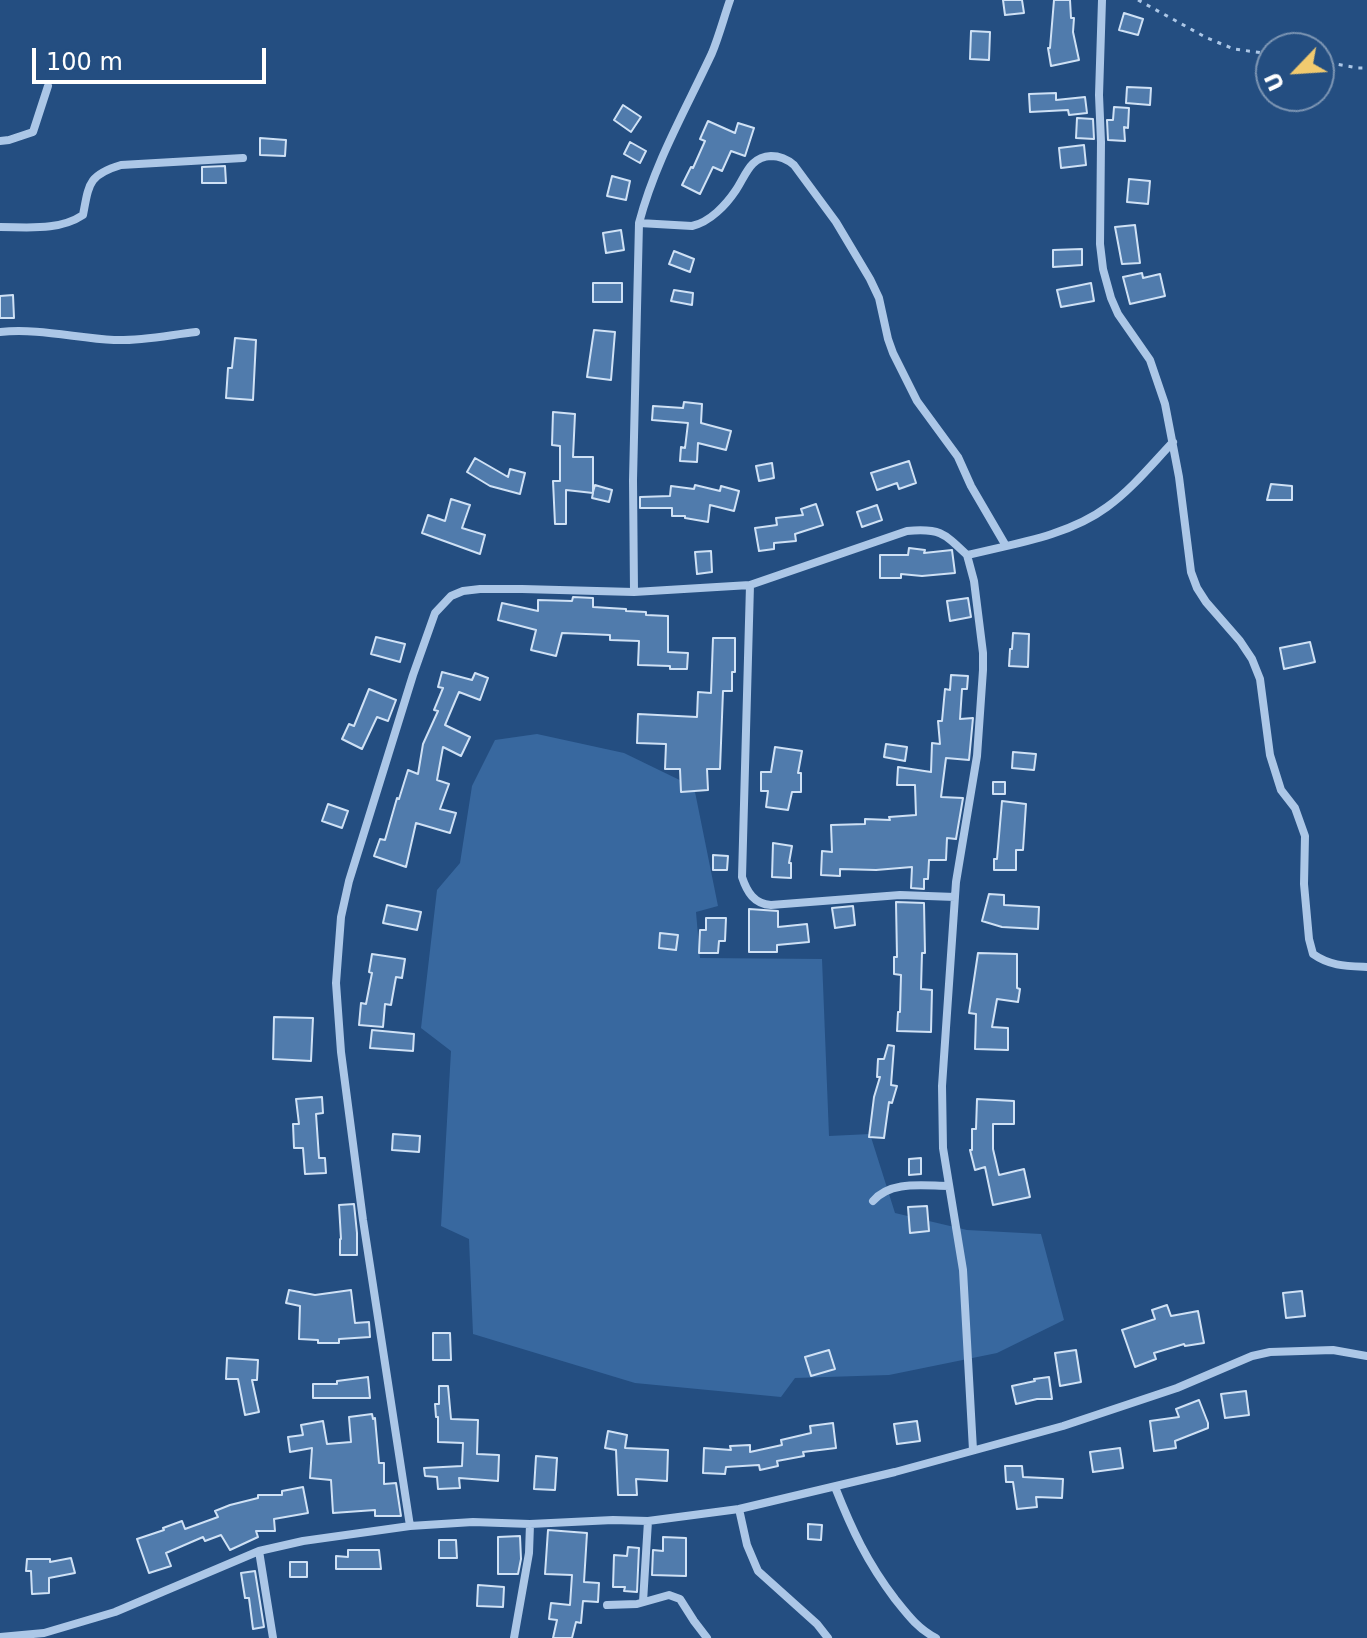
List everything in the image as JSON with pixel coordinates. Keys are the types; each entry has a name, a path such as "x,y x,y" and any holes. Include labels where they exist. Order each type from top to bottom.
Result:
{"street":[{"path":"634,592 633,465 639,223 657,166 713,49 730,0"},
{"path":"1102,0 1099,95 1100,244 1103,269 1118,314 1144,349 1165,404 1179,477 1191,572 1197,588 1240,641 1260,679 1270,755 1281,790 1295,808 1305,836 1304,884 1313,954 1325,962 1367,967"},
{"path":"0,141 33,132 48,86"},
{"path":"639,223 698,225 711,217 736,191 755,161 764,156 778,156 794,165 836,222 870,279 879,298 893,353 917,401 958,457 1006,546"},
{"path":"0,227 50,227 72,223 83,215 88,188 96,176 121,165 243,158"},
{"path":"0,332 120,340 196,332"},
{"path":"967,555 1030,541 1087,519 1128,489 1173,442"},
{"path":"410,1526 363,1220 341,1052 336,983 341,917 349,881 435,613 451,596 480,589 634,592 750,585 907,531 930,529 938,531 967,555 974,581 983,653 977,756 955,897 942,1086 943,1148 963,1270 973,1450"},
{"path":"750,585 742,877 748,892 762,905 900,895 955,897"},
{"path":"873,1201 884,1191 903,1186 949,1186"},
{"path":"0,1637 44,1633 115,1612 259,1551 317,1538 410,1526 473,1522 648,1521 739,1509 835,1487 1105,1413 1177,1388 1252,1356 1270,1352 1333,1350 1367,1356"},
{"path":"835,1487 852,1531 876,1573 907,1614 920,1628 936,1638"},
{"path":"739,1509 747,1545 758,1571 817,1624 828,1638"},
{"path":"643,1602 648,1521"},
{"path":"514,1638 529,1553 530,1524"},
{"path":"259,1551 273,1638"},
{"path":"607,1605 629,1605 669,1595 680,1599 707,1638"}],"path":[{"path":"1138,0 1207,38 1234,49 1255,52"},
{"path":"1335,64 1367,68"}],"shaded area":[{"path":"537,734 624,753 694,787 718,906 696,912 700,958 822,959 829,1136 870,1134 895,1213 967,1230 1041,1234 1064,1320 997,1353 889,1375 795,1378 781,1397 635,1383 473,1334 469,1239 441,1226 451,1051 421,1028 437,890 460,863 472,786 495,740"}],"building":[{"path":"1003,0 1022,0 1024,13 1005,15"},
{"path":"1054,0 1070,0 1079,60 1051,66 1048,48"},
{"path":"1124,13 1143,19 1138,35 1119,30"},
{"path":"971,31 990,32 989,60 970,59"},
{"path":"1127,87 1151,88 1150,105 1126,103"},
{"path":"1056,93 1056,100 1085,97 1087,113 1069,115 1068,110 1030,112 1029,94"},
{"path":"623,105 641,117 631,132 614,120"},
{"path":"1114,107 1129,108 1128,128 1124,127 1125,141 1108,140 1107,120 1113,120"},
{"path":"1077,118 1093,119 1094,139 1076,138"},
{"path":"708,121 735,133 738,123 754,128 745,156 731,151 722,171 713,167 700,194 682,185 705,141 700,139"},
{"path":"260,138 286,140 285,156 260,155"},
{"path":"630,142 646,151 640,163 624,154"},
{"path":"1084,145 1086,165 1061,168 1059,148"},
{"path":"225,166 226,183 202,183 202,167"},
{"path":"612,176 630,181 626,200 607,196"},
{"path":"1129,179 1150,181 1148,204 1127,202"},
{"path":"1135,225 1140,263 1122,264 1115,227"},
{"path":"621,230 624,250 606,253 603,233"},
{"path":"1082,249 1082,265 1053,267 1053,250"},
{"path":"674,251 694,259 690,272 669,264"},
{"path":"1142,273 1143,278 1160,274 1165,296 1130,304 1123,277"},
{"path":"593,283 622,283 622,302 593,302"},
{"path":"1091,283 1094,301 1061,307 1057,290"},
{"path":"674,290 693,293 692,305 671,301"},
{"path":"13,295 14,318 0,318 0,296"},
{"path":"594,330 615,332 611,380 587,377"},
{"path":"235,338 256,340 253,400 226,398 228,368 232,368"},
{"path":"684,402 702,404 701,423 731,431 726,450 698,443 697,462 680,461 688,423 652,420 653,406 683,408"},
{"path":"553,412 575,414 573,457 593,457 593,492 595,485 612,490 609,502 592,498 593,493 566,490 566,524 555,524 553,481 560,481 560,446 552,445"},
{"path":"475,458 508,477 510,469 525,473 520,494 490,486 467,472"},
{"path":"909,461 916,483 899,489 897,483 877,490 871,473"},
{"path":"772,463 774,478 759,481 756,466"},
{"path":"1271,484 1292,486 1292,500 1267,500"},
{"path":"695,485 720,491 721,486 739,491 734,511 710,505 708,522 672,516 672,508 640,508 640,497 670,496 671,486 694,489"},
{"path":"451,499 470,505 462,528 485,535 480,554 422,533 428,515 445,521"},
{"path":"816,504 823,525 795,534 796,541 774,543 774,549 759,551 755,528 777,525 776,518 803,515 801,509"},
{"path":"877,505 882,520 862,527 857,512"},
{"path":"909,548 925,550 924,553 952,550 955,573 901,574 901,578 880,578 880,555 908,555"},
{"path":"711,551 712,572 697,574 695,552"},
{"path":"573,597 593,598 593,607 668,616 668,652 688,653 687,669 638,665 639,641 610,640 610,635 562,633 556,656 531,650 536,630 498,620 502,603 538,611 538,600 572,601"},
{"path":"968,598 971,617 950,621 947,601"},
{"path":"1013,633 1029,634 1028,667 1009,666"},
{"path":"376,637 405,644 400,662 371,654"},
{"path":"713,638 735,638 732,691 723,691 720,769 707,769 708,790 681,792 680,769 665,769 666,744 637,743 638,714 697,717 698,692 711,693"},
{"path":"1310,642 1315,662 1284,669 1280,648"},
{"path":"442,672 472,680 475,673 488,678 480,700 459,692 445,725 470,737 461,756 443,747 437,780 449,784 440,809 456,813 450,833 416,823 406,867 374,856 380,839 385,840 408,770 418,774 423,744 438,711 434,710 443,688 438,687"},
{"path":"951,675 968,676 967,689 962,689 960,719 973,718 969,760 946,758 941,797 963,798 956,839 947,838 946,860 929,860 924,889 911,888 912,867 840,869 840,876 821,875 822,851 832,852 831,825 865,824 865,819 890,820 889,817 916,815 915,785 897,785 898,767 931,772 932,743 940,744 938,721 942,721 945,689 950,690"},
{"path":"369,689 396,700 388,721 377,717 362,749 342,739 349,724 354,726"},
{"path":"886,744 907,747 905,761 884,757"},
{"path":"775,747 802,751 798,773 801,773 801,792 792,792 788,810 766,807 768,791 761,791 761,772 771,772"},
{"path":"1013,752 1036,754 1034,770 1012,768"},
{"path":"993,782 1005,782 1005,794 993,794"},
{"path":"1002,801 1026,804 1023,850 1016,850 1016,870 994,870"},
{"path":"328,804 348,811 342,828 322,821"},
{"path":"773,843 792,846 789,863 791,878 772,877"},
{"path":"713,855 728,856 727,870 713,870"},
{"path":"989,894 1004,895 1004,905 1039,907 1038,929 1002,927 982,921"},
{"path":"896,902 924,903 925,953 922,953 921,989 932,990 931,1032 897,1031 901,975 894,974 894,957 897,957"},
{"path":"387,905 421,912 417,930 383,923"},
{"path":"853,906 855,925 835,928 832,908"},
{"path":"749,909 778,911 778,927 807,924 809,942 777,945 777,952 749,952"},
{"path":"706,918 726,918 725,941 719,941 718,953 699,953 700,930 706,930"},
{"path":"660,933 678,935 676,950 659,948"},
{"path":"978,953 1017,954 1018,1002 997,999 992,1027 1008,1028 1008,1050 975,1049 976,1014 969,1013"},
{"path":"372,954 405,959 402,978 396,977 391,1005 385,1004 383,1027 359,1025 361,1003 366,1004 372,973 369,972"},
{"path":"274,1017 313,1018 311,1061 273,1059"},
{"path":"372,1030 414,1034 413,1051 370,1048"},
{"path":"888,1045 894,1046 891,1085 897,1086 892,1103 889,1102 884,1138 869,1137 880,1077 877,1077 878,1059 884,1059"},
{"path":"322,1097 323,1113 316,1114 319,1158 325,1158 326,1173 305,1174 303,1148 294,1148 293,1124 299,1124 296,1099"},
{"path":"977,1099 1014,1101 1014,1124 993,1124 993,1149 999,1175 1024,1169 1030,1197 993,1205 985,1167 975,1170 970,1150 972,1129 976,1129"},
{"path":"393,1134 420,1136 419,1152 392,1150"},
{"path":"921,1158 921,1174 909,1175 909,1159"},
{"path":"354,1204 357,1255 340,1255 339,1205"},
{"path":"927,1206 929,1231 910,1233 908,1207"},
{"path":"289,1290 315,1295 351,1290 355,1323 369,1322 370,1337 339,1339 339,1343 299,1339 300,1306 286,1303"},
{"path":"1302,1291 1305,1316 1286,1318 1283,1293"},
{"path":"1167,1305 1171,1316 1198,1311 1204,1343 1184,1344 1154,1353 1156,1359 1135,1367 1122,1330 1155,1319 1152,1310"},
{"path":"433,1333 450,1333 451,1360 433,1360"},
{"path":"829,1350 835,1369 811,1376 805,1357"},
{"path":"1076,1350 1081,1382 1060,1386 1055,1353"},
{"path":"227,1358 258,1360 257,1380 252,1380 259,1412 245,1415 238,1379 226,1379"},
{"path":"368,1377 370,1398 313,1398 313,1384 337,1384 337,1381"},
{"path":"1049,1377 1052,1399 1016,1404 1012,1386"},
{"path":"439,1386 448,1386 451,1419 478,1420 477,1454 499,1455 498,1481 459,1478 460,1488 438,1489 437,1477 425,1476 424,1468 462,1466 463,1443 438,1442 435,1404 439,1404"},
{"path":"1246,1391 1249,1415 1225,1418 1221,1394"},
{"path":"1199,1400 1208,1428 1175,1441 1176,1448 1154,1451 1150,1421 1179,1417 1176,1409"},
{"path":"372,1414 375,1418 379,1463 384,1463 384,1484 396,1483 401,1516 375,1516 375,1510 333,1513 331,1480 310,1478 312,1448 290,1452 288,1437 303,1435 301,1425 323,1421 327,1444 351,1442 349,1417"},
{"path":"917,1421 920,1441 897,1444 894,1424"},
{"path":"833,1423 836,1448 803,1452 804,1456 777,1461 778,1466 760,1470 759,1465 726,1467 725,1474 703,1473 704,1448 731,1450 730,1446 750,1445 750,1452 782,1445 781,1440 811,1433 810,1426"},
{"path":"608,1431 627,1435 625,1448 668,1450 667,1481 636,1479 637,1495 618,1495 616,1450 605,1448"},
{"path":"1120,1448 1123,1468 1093,1472 1090,1452"},
{"path":"536,1456 557,1458 555,1490 534,1489"},
{"path":"1005,1466 1022,1466 1023,1477 1063,1479 1062,1498 1036,1497 1037,1507 1017,1509 1013,1482 1006,1482"},
{"path":"303,1487 308,1513 274,1519 275,1531 256,1531 258,1537 230,1550 221,1535 205,1541 203,1537 166,1553 171,1566 149,1573 137,1539 182,1521 185,1529 218,1517 215,1511 258,1498 258,1495 282,1495 282,1491"},
{"path":"808,1524 822,1525 821,1540 808,1539"},
{"path":"548,1530 587,1533 584,1582 599,1583 598,1602 583,1601 581,1623 576,1622 572,1638 553,1638 557,1620 549,1619 551,1603 570,1605 572,1575 545,1574"},
{"path":"520,1536 518,1574 498,1574 498,1537"},
{"path":"663,1537 686,1538 686,1576 652,1575 653,1550 663,1551"},
{"path":"439,1540 456,1540 457,1558 439,1558"},
{"path":"628,1547 639,1548 637,1592 624,1591 625,1587 613,1587 614,1555 627,1556"},
{"path":"348,1550 379,1550 381,1569 336,1569 336,1556 348,1557"},
{"path":"71,1558 75,1573 49,1578 49,1593 32,1594 31,1571 26,1571 27,1559 50,1559 50,1562"},
{"path":"290,1562 307,1562 307,1577 290,1577"},
{"path":"255,1571 264,1627 253,1629 249,1598 245,1598 241,1573"},
{"path":"478,1585 504,1587 503,1607 477,1606"}]}
